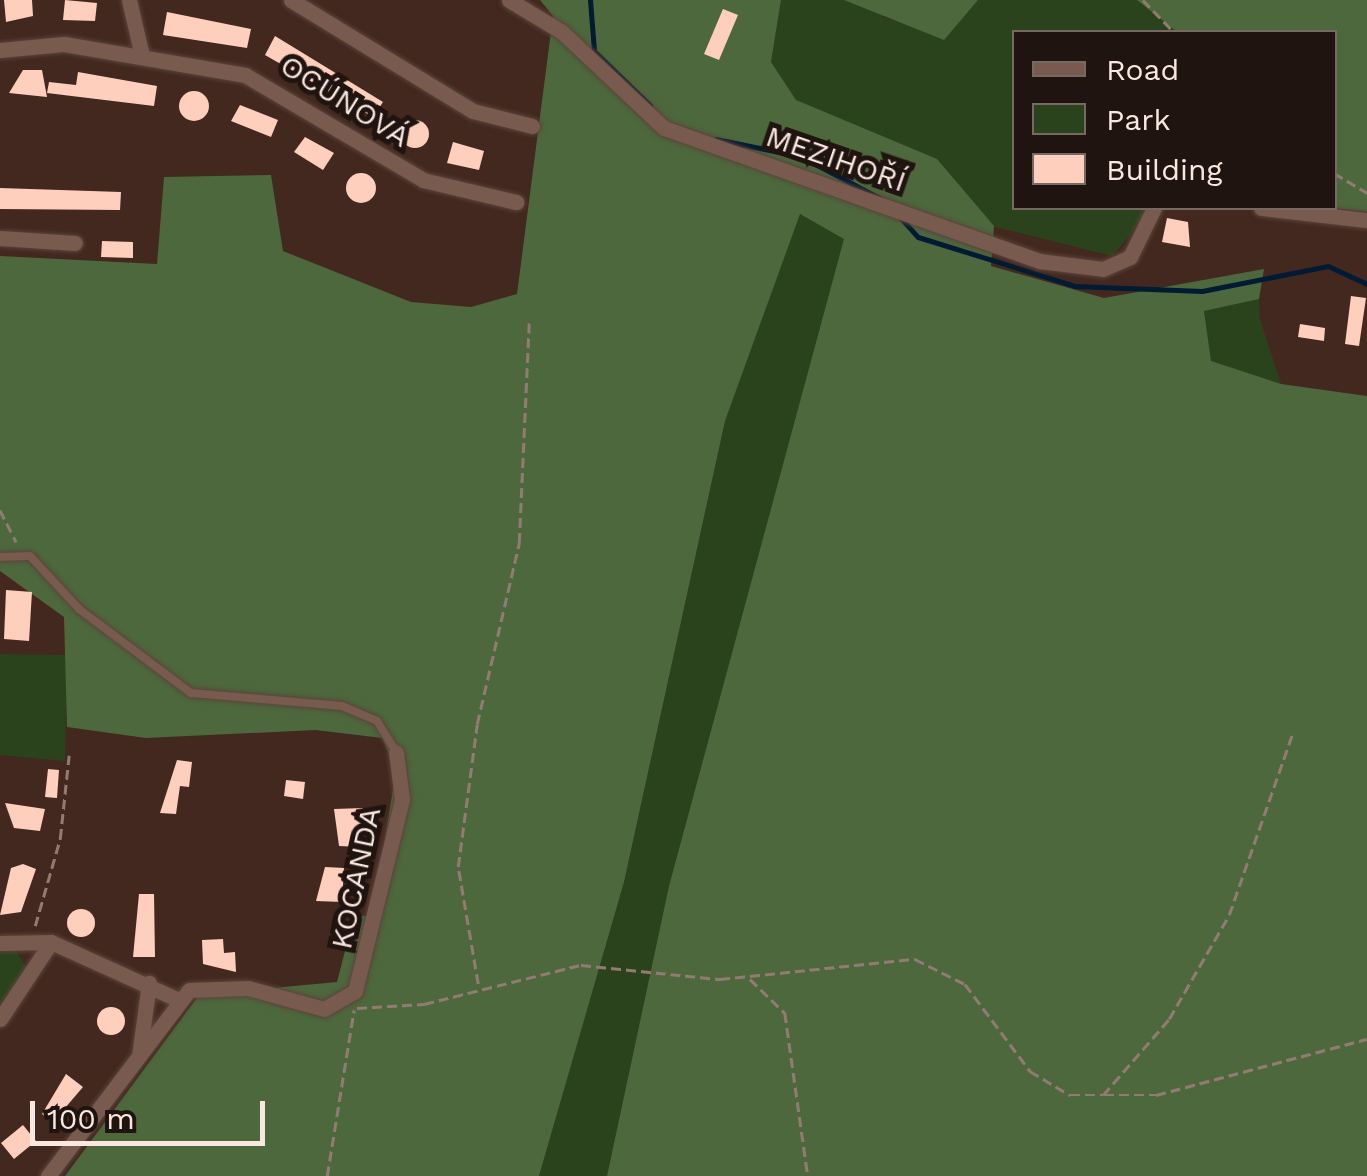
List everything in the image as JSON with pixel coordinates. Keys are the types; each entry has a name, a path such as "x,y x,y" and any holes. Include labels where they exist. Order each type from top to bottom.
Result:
{"street":[{"path":"129,0 142,56"},
{"path":"291,0 474,111 532,126"},
{"name":"MEZIHOŘÍ","path":"509,0 562,32 664,128 1039,260 1103,269 1130,256 1153,210"},
{"name":"OCÚNOVÁ","path":"0,50 64,44 264,81 423,180 516,202"},
{"path":"1278,210 1367,220"},
{"path":"0,238 74,243"},
{"name":"KOCANDA","path":"348,1006 374,936 402,799 396,752"},
{"path":"0,943 31,936 51,942 149,983 179,1000"},
{"path":"0,1020 51,942"},
{"path":"138,1060 149,983"},
{"path":"48,1176 179,1000 194,988 236,986 309,1008 348,1006"}],"lane":[{"path":"0,556 20,552 190,693 342,706 377,722 396,752"}],"path":[{"path":"1143,0 1172,30"},
{"path":"1337,175 1367,193"},
{"path":"478,986 458,867 477,724 520,543 529,322"},
{"path":"0,510 20,552"},
{"path":"1102,1095 1169,1019 1229,915 1292,735"},
{"path":"31,936 60,839 68,755"},
{"path":"327,1176 348,1006 424,1004 478,986 581,965 750,978 915,958 965,984 1030,1071 1070,1095 1156,1095 1367,1039"},
{"path":"750,978 785,1013 808,1176"}],"green space":[{"path":"540,0 781,0 771,62 796,100 937,159 994,226 991,266 1104,298 1264,269 1259,299 1204,311 1211,361 1281,384 1367,396 1367,1176 607,1176 669,886 844,239 800,214 725,421 624,882 539,1176 65,1176 199,995 337,982 354,916 373,916 396,770 382,738 316,730 146,738 67,727 64,617 0,571 0,256 157,264 164,177 271,175 283,251 411,302 471,307 517,294 553,16"},
{"path":"781,0 887,0 883,17 946,36 978,0 1137,0 1174,30 1012,30 1012,210 1151,210 1112,256 992,226 861,132 796,100 771,62"},
{"path":"844,0 978,0 944,40"},
{"path":"1137,0 1367,0 1367,212 1337,209 1337,30 1174,30"},
{"path":"799,214 845,238 669,886 607,1176 539,1176 624,882 725,421"},
{"path":"1259,299 1260,319 1281,384 1211,362 1204,311"},
{"path":"0,654 67,655 65,761 0,755"},
{"path":"15,949 27,969 0,1012 0,952"}],"building":[{"path":"4,0 32,0 33,16 6,22"},
{"path":"65,0 97,3 95,21 63,20"},
{"path":"723,9 738,15 719,60 704,54"},
{"path":"167,12 251,29 247,48 163,35"},
{"path":"275,36 383,102 373,117 265,55"},
{"path":"23,70 42,70 47,97 9,93"},
{"path":"78,72 157,86 154,106 47,93 49,82 76,85"},
{"path":"194,91 204,96 209,106 204,116 194,121 184,116 179,106 184,96"},
{"path":"240,105 278,120 271,137 231,121"},
{"path":"415,120 425,124 429,134 425,144 415,148 405,144 401,134 405,124"},
{"path":"305,137 334,153 323,170 294,152"},
{"path":"453,142 484,151 479,170 447,163"},
{"path":"361,173 371,178 376,188 371,198 361,203 351,198 346,188 351,178"},
{"path":"0,188 121,192 120,210 0,209"},
{"path":"1167,218 1188,222 1190,247 1162,242"},
{"path":"102,241 133,242 133,258 101,257"},
{"path":"1351,296 1366,298 1359,346 1345,344"},
{"path":"1300,324 1325,328 1324,341 1298,337"},
{"path":"6,590 32,592 29,641 4,639"},
{"path":"177,760 192,762 189,787 180,786 176,814 160,813"},
{"path":"48,769 59,770 57,798 45,797"},
{"path":"286,780 305,782 303,799 284,796"},
{"path":"5,803 45,809 40,831 14,828"},
{"path":"363,808 360,847 339,846 334,809"},
{"path":"23,864 36,869 21,912 0,915 11,868"},
{"path":"325,867 344,868 342,902 316,901"},
{"path":"139,894 154,894 155,957 133,957"},
{"path":"81,909 91,913 95,923 91,933 81,937 71,933 67,923 71,913"},
{"path":"223,939 224,953 235,952 236,972 203,964 202,940"},
{"path":"111,1007 121,1011 125,1021 121,1031 111,1035 101,1031 97,1021 101,1011"},
{"path":"66,1074 83,1087 53,1122 42,1114"},
{"path":"23,1125 36,1141 14,1159 1,1143"}],"waterway":[{"path":"590,0 594,51 650,105"},
{"path":"716,139 802,157 894,206"},
{"path":"899,216 918,237 1075,286 1202,291 1328,266 1367,284"}]}
